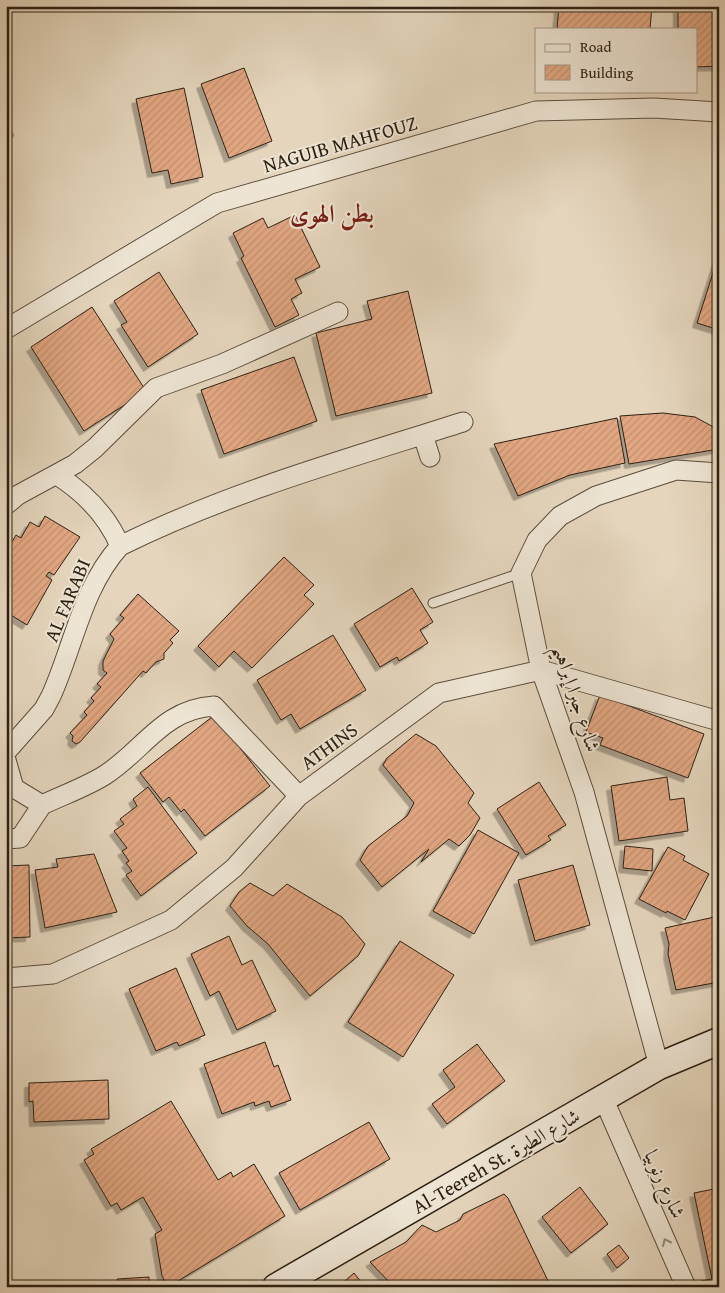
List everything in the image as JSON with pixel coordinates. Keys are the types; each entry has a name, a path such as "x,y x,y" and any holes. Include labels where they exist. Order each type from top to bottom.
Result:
{"main road":[{"name":"Al-Teereh St. شارع الطيرة","path":"276,1287 604,1100 659,1066 719,1041"}],"street":[{"name":"NAGUIB MAHFOUZ","path":"6,329 217,203 536,111 654,108 719,112"},
{"path":"6,505 18,495 57,475 95,448 156,388 222,364 338,312"},
{"path":"57,475 78,490 99,510 120,546 161,526 249,491 463,422"},
{"path":"423,435 430,457"},
{"path":"521,573 537,540 560,516 596,496 676,470 719,472"},
{"name":"AL FARABI","path":"6,752 33,723 52,696 94,582 104,563 120,546"},
{"name":"شارع جبرا إبراهيم","path":"521,573 541,670 584,792 659,1066"},
{"name":"ATHINS","path":"6,978 53,974 171,920 234,868 299,796 439,693 541,670 719,721"},
{"path":"6,839 20,838 42,805 105,775 177,714 196,707 214,706 299,796"},
{"path":"6,760 14,788 42,805"},
{"name":"شارع رنوبيا","path":"604,1100 686,1287"}],"lane":[{"path":"433,603 521,573"}],"building":[{"path":"559,6 652,6 650,28 557,28"},
{"path":"678,6 719,6 719,66 698,67 698,28 678,28"},
{"path":"244,68 272,141 229,158 201,84"},
{"path":"184,88 203,177 171,184 168,170 152,173 136,99"},
{"path":"295,215 320,267 295,279 302,293 291,299 299,315 275,327 241,258 244,256 233,233 263,218 268,228"},
{"path":"719,254 719,330 697,323"},
{"path":"159,272 198,334 148,367 121,325 127,322 114,301"},
{"path":"408,291 432,393 336,416 316,333 372,319 367,301"},
{"path":"92,307 146,391 84,431 31,347"},
{"path":"294,357 317,421 224,454 201,390"},
{"path":"663,413 695,417 719,430 719,449 629,464 620,416"},
{"path":"617,418 625,463 570,475 518,496 494,444"},
{"path":"45,516 80,537 54,575 49,572 46,576 52,580 27,625 6,612 6,552 16,535 21,538 30,522 39,527"},
{"path":"284,557 314,585 304,595 314,604 252,668 234,651 219,667 198,646"},
{"path":"412,588 433,622 420,630 428,643 399,661 397,657 380,667 354,624"},
{"path":"138,594 179,631 170,640 173,643 164,653 164,659 156,662 146,673 143,671 80,742 76,744 72,741 73,736 70,733 87,715 84,712 94,701 91,698 101,687 97,684 107,673 103,670 103,661 114,639 110,634 124,618 120,615"},
{"path":"333,635 366,690 300,729 291,714 281,720 257,680"},
{"path":"600,695 704,734 688,778 600,745 603,738 586,732"},
{"path":"212,717 219,725 221,724 270,786 205,836 184,809 181,812 169,797 163,802 140,773"},
{"path":"416,734 436,746 474,793 468,803 480,818 470,835 459,846 449,839 421,862 429,849 382,887 360,860 368,846 407,816 414,803 383,765 387,758"},
{"path":"667,777 670,800 684,798 688,831 619,841 611,786"},
{"path":"539,782 566,825 548,836 551,840 526,855 497,809"},
{"path":"148,787 197,853 141,896 126,875 132,871 126,863 129,861 122,851 127,848 114,831 124,824 120,819 137,806 133,799"},
{"path":"478,830 519,853 474,934 433,911"},
{"path":"625,846 653,849 652,871 623,868"},
{"path":"668,847 685,856 683,860 709,874 685,920 667,911 666,913 639,899"},
{"path":"94,854 117,912 45,928 35,870 58,867 56,859"},
{"path":"29,865 30,937 6,938 6,866"},
{"path":"573,865 590,925 535,941 518,880"},
{"path":"250,883 273,896 287,884 342,917 365,944 358,956 310,996 268,944 247,926 230,906 239,892"},
{"path":"719,916 719,982 676,990 668,954 669,944 665,928"},
{"path":"229,936 242,965 252,960 276,1011 237,1030 219,991 210,996 191,954"},
{"path":"400,941 454,975 403,1057 348,1022"},
{"path":"176,968 205,1035 179,1046 177,1042 156,1051 129,989"},
{"path":"265,1042 274,1067 278,1065 291,1100 271,1107 269,1101 255,1106 254,1102 222,1114 204,1064"},
{"path":"477,1044 505,1081 447,1124 432,1104 455,1087 443,1070"},
{"path":"108,1080 109,1119 34,1122 33,1101 29,1102 29,1083"},
{"path":"171,1101 218,1180 231,1172 233,1177 254,1164 285,1216 168,1287 162,1276 155,1234 162,1230 143,1197 121,1210 117,1203 111,1206 84,1160 94,1154 91,1149"},
{"path":"369,1122 390,1159 300,1210 279,1173"},
{"path":"580,1187 608,1224 571,1253 542,1217"},
{"path":"719,1188 719,1287 702,1287 701,1281 712,1279 694,1193"},
{"path":"504,1194 508,1198 551,1287 394,1287 370,1262 406,1242 422,1225 436,1232 460,1220 463,1214"},
{"path":"619,1245 629,1258 617,1268 607,1254"},
{"path":"354,1273 365,1287 338,1287"},
{"path":"149,1277 149,1287 78,1287 118,1284 117,1279"}],"district":[{"name":"بطن الهوى","path":"332,213"}]}
